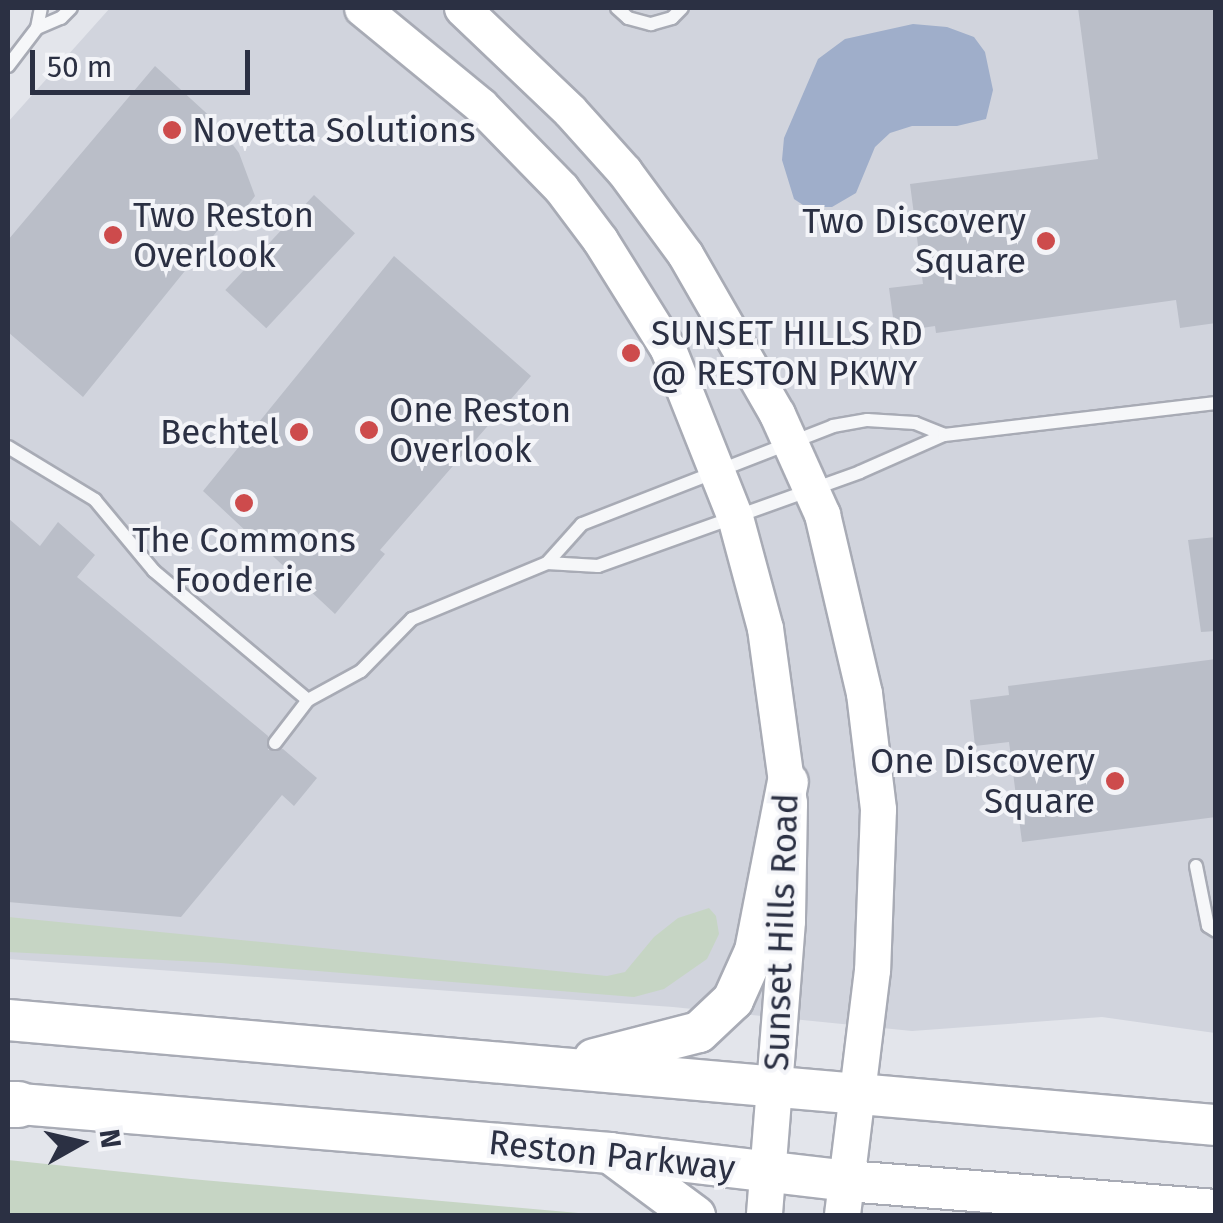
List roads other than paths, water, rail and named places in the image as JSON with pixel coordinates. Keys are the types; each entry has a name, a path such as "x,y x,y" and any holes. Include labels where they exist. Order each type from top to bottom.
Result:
{"main road":[{"name":"Sunset Hills Road","path":"362,8 480,105 561,188 635,292 668,349 735,517 765,628 788,782 790,865 764,1216"},
{"path":"462,8 510,48 624,171 685,254 814,488 851,625 864,693 878,810 876,921 844,1198"},
{"path":"555,1068 699,1032 733,1000 755,951 788,782"},
{"path":"8,1020 1216,1124"},
{"name":"Reston Parkway","path":"11,1104 610,1152 768,1170 844,1198 1021,1195 1216,1210"},
{"path":"610,1152 695,1216"},
{"path":"928,1216 962,1204 1021,1195"}],"lane":[{"path":"38,28 41,8"},
{"path":"8,66 38,28 61,18 71,8"},
{"path":"617,8 628,18 652,24 672,18 682,8"},
{"path":"275,743 308,700 340,687 361,671 412,618 547,563 598,566 814,488 944,435 1216,403"},
{"path":"547,563 582,524 832,426 867,420 915,423 944,435"},
{"path":"8,448 95,500 154,571 308,700"},
{"path":"1196,866 1208,926 1216,931"}],"water":[{"path":"913,24 947,27 974,37 985,52 993,90 986,119 957,126 912,126 890,133 875,147 856,193 832,207 806,207 794,199 782,160 784,138 818,59 845,39"}],"place":[{"name":"Novetta Solutions","path":"172,130"},
{"name":"Two Reston Overlook","path":"113,235"},
{"name":"Two Discovery Square","path":"1046,241"},
{"name":"SUNSET HILLS RD @ RESTON PKWY","path":"631,353"},
{"name":"One Reston Overlook","path":"369,430"},
{"name":"Bechtel","path":"299,432"},
{"name":"The Commons Fooderie","path":"244,503"},
{"name":"One Discovery Square","path":"1115,781"}]}
